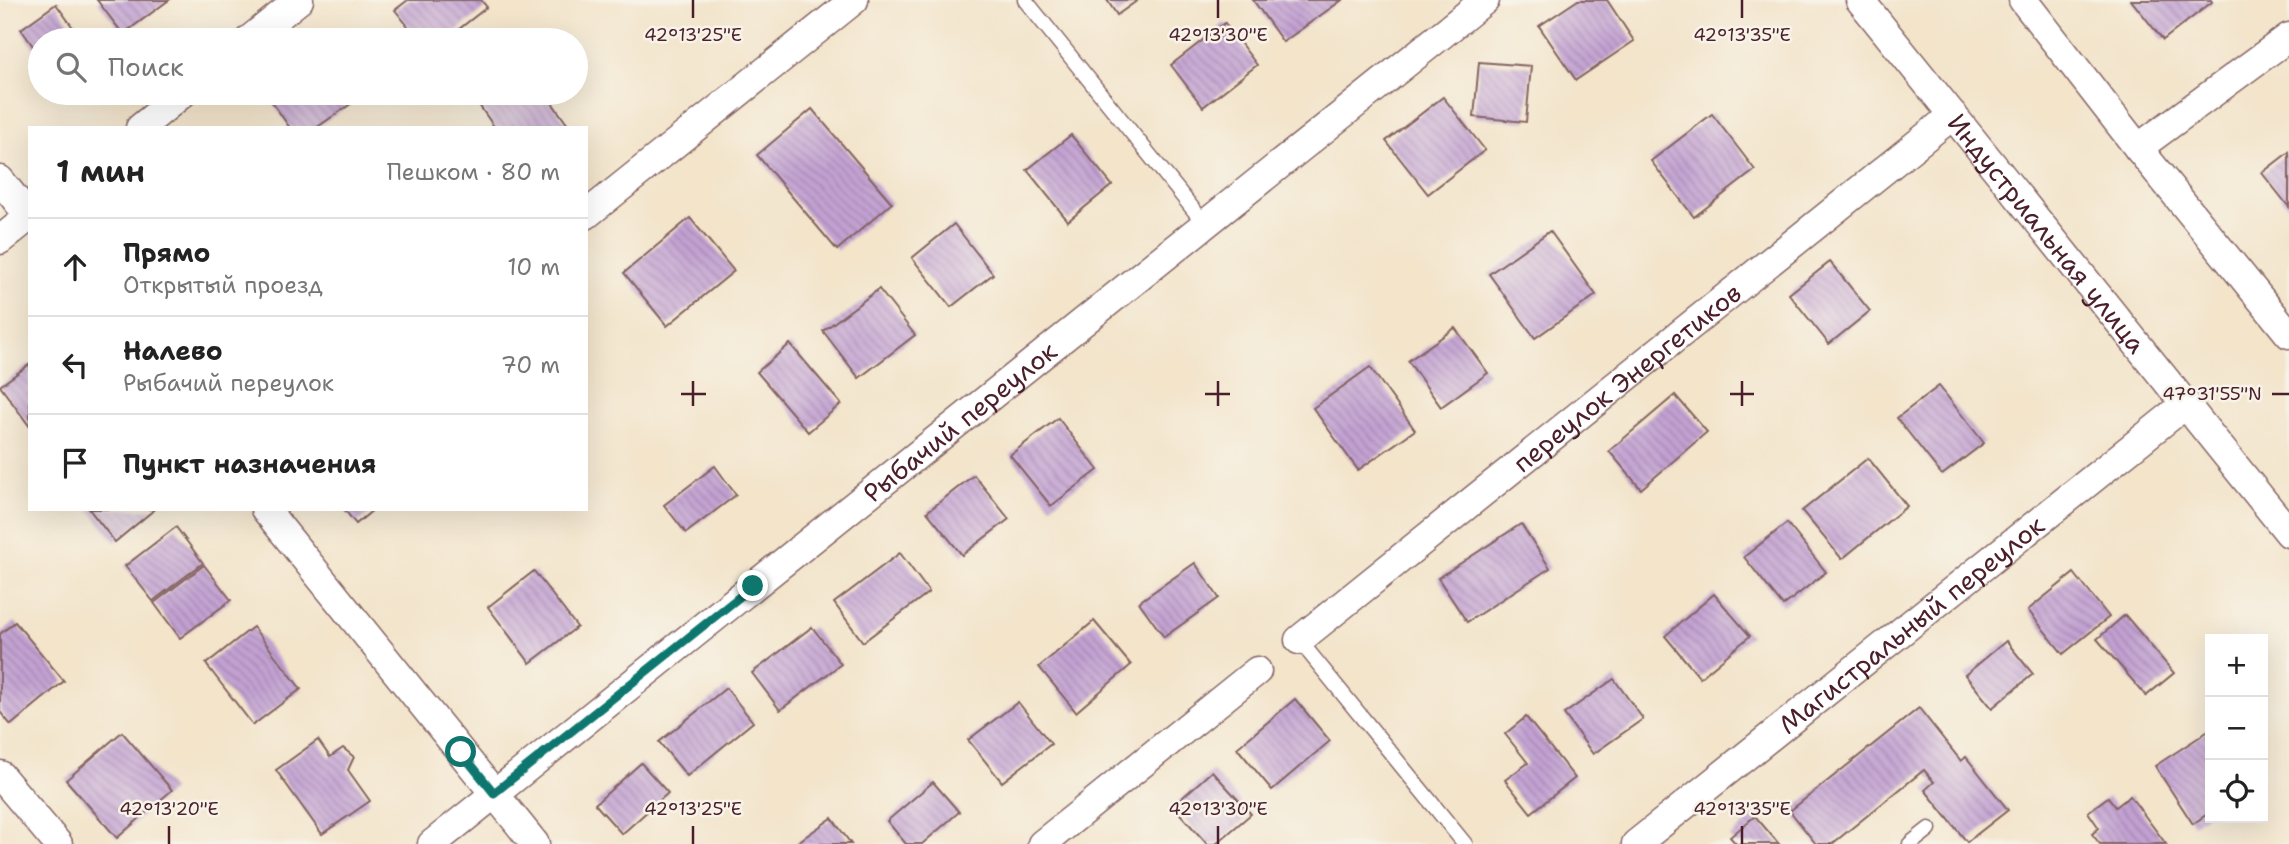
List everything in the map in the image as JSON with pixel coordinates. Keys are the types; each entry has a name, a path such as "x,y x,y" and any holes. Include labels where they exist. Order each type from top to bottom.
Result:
{"street":[{"path":"264,28 299,0"},
{"path":"588,213 854,0"},
{"name":"Рыбачий переулок","path":"432,844 1485,0"},
{"name":"Индустриальная улица","path":"1860,0 2289,533"},
{"path":"2029,2 2137,148 2289,334"},
{"path":"2137,148 2289,37"},
{"path":"142,126 168,105"},
{"name":"переулок Энергетиков","path":"1299,640 1953,115"},
{"path":"0,180 28,214"},
{"path":"0,240 28,218"},
{"name":"Магистральный переулок","path":"1636,844 2186,404"},
{"path":"267,511 535,844"},
{"path":"1042,844 1257,671"},
{"path":"0,775 58,844"}],"lane":[{"path":"1025,0 1205,224"},
{"path":"1299,640 1465,844"},
{"path":"1910,844 1929,829"}],"building":[{"path":"97,0 169,0 131,28 118,28"},
{"path":"408,0 481,0 487,7 460,28 409,28 395,10"},
{"path":"1107,0 1138,0 1117,15"},
{"path":"1253,0 1342,0 1283,42"},
{"path":"1578,0 1607,0 1634,41 1576,80 1539,26"},
{"path":"2131,0 2211,0 2212,2 2163,40"},
{"path":"56,4 73,28 28,28 28,39 21,29"},
{"path":"1225,23 1257,65 1203,107 1171,65"},
{"path":"1479,62 1531,66 1526,122 1474,117"},
{"path":"1443,97 1485,150 1428,194 1386,141"},
{"path":"274,105 349,105 319,126 289,126"},
{"path":"479,105 554,105 569,126 494,126"},
{"path":"812,109 892,203 837,250 757,155"},
{"path":"1712,114 1755,170 1694,217 1651,161"},
{"path":"1071,135 1112,185 1068,221 1027,170"},
{"path":"2289,152 2289,207 2262,173"},
{"path":"690,218 734,271 667,326 624,273"},
{"path":"954,224 993,274 951,307 912,258"},
{"path":"1550,231 1596,295 1535,338 1489,274"},
{"path":"1830,262 1870,311 1829,344 1789,294"},
{"path":"879,289 915,335 859,378 823,331"},
{"path":"1455,328 1488,373 1441,407 1408,361"},
{"path":"790,344 841,404 808,432 757,372"},
{"path":"28,365 28,424 0,386"},
{"path":"1370,367 1415,430 1358,470 1313,408"},
{"path":"1939,386 1984,443 1942,475 1897,418"},
{"path":"1675,395 1707,432 1641,489 1609,451"},
{"path":"1058,418 1098,470 1051,506 1010,455"},
{"path":"1868,458 1907,506 1842,559 1802,511"},
{"path":"715,466 736,495 686,533 664,505"},
{"path":"974,475 1009,519 962,555 927,512"},
{"path":"91,511 153,511 115,542"},
{"path":"346,511 372,511 356,524"},
{"path":"1787,523 1826,572 1783,606 1744,557"},
{"path":"1521,524 1550,568 1467,622 1438,578"},
{"path":"176,527 203,563 153,601 125,566"},
{"path":"900,553 929,592 863,642 834,603"},
{"path":"1195,563 1219,598 1164,637 1139,602"},
{"path":"204,565 231,600 180,638 154,603"},
{"path":"534,571 577,627 530,663 488,607"},
{"path":"2074,573 2109,617 2063,654 2028,610"},
{"path":"1714,594 1750,636 1700,678 1665,636"},
{"path":"2125,615 2174,673 2146,696 2097,639"},
{"path":"1094,621 1131,665 1076,712 1039,667"},
{"path":"15,622 64,681 11,725 0,712 0,634"},
{"path":"253,627 301,689 253,725 206,664"},
{"path":"812,627 841,664 780,710 752,673"},
{"path":"2006,641 2033,674 1992,708 1965,675"},
{"path":"1614,679 1643,719 1593,754 1564,714"},
{"path":"726,688 753,722 687,776 659,742"},
{"path":"1295,699 1330,741 1272,790 1237,748"},
{"path":"1018,702 1051,744 1002,782 968,740"},
{"path":"1919,708 1961,761 1966,757 2008,810 1967,842 1925,790 1934,782 1924,770 1832,844 1816,844 1790,811"},
{"path":"1526,717 1575,778 1531,813 1505,780 1528,763 1505,734"},
{"path":"122,732 172,790 117,838 66,780"},
{"path":"2205,733 2205,816 2193,824 2155,766"},
{"path":"318,740 330,757 343,748 354,757 348,770 370,801 322,834 276,770"},
{"path":"641,763 668,793 622,834 595,804"},
{"path":"1212,771 1251,814 1216,844 1207,844 1173,806"},
{"path":"933,782 959,812 922,844 906,844 887,821"},
{"path":"2130,796 2166,844 2100,844 2092,834 2099,828 2088,812 2108,797 2116,807"},
{"path":"1755,816 1779,844 1736,844 1730,837"},
{"path":"832,818 851,844 795,844"}],"route":[{"path":"461,752 494,793 753,586"}]}
